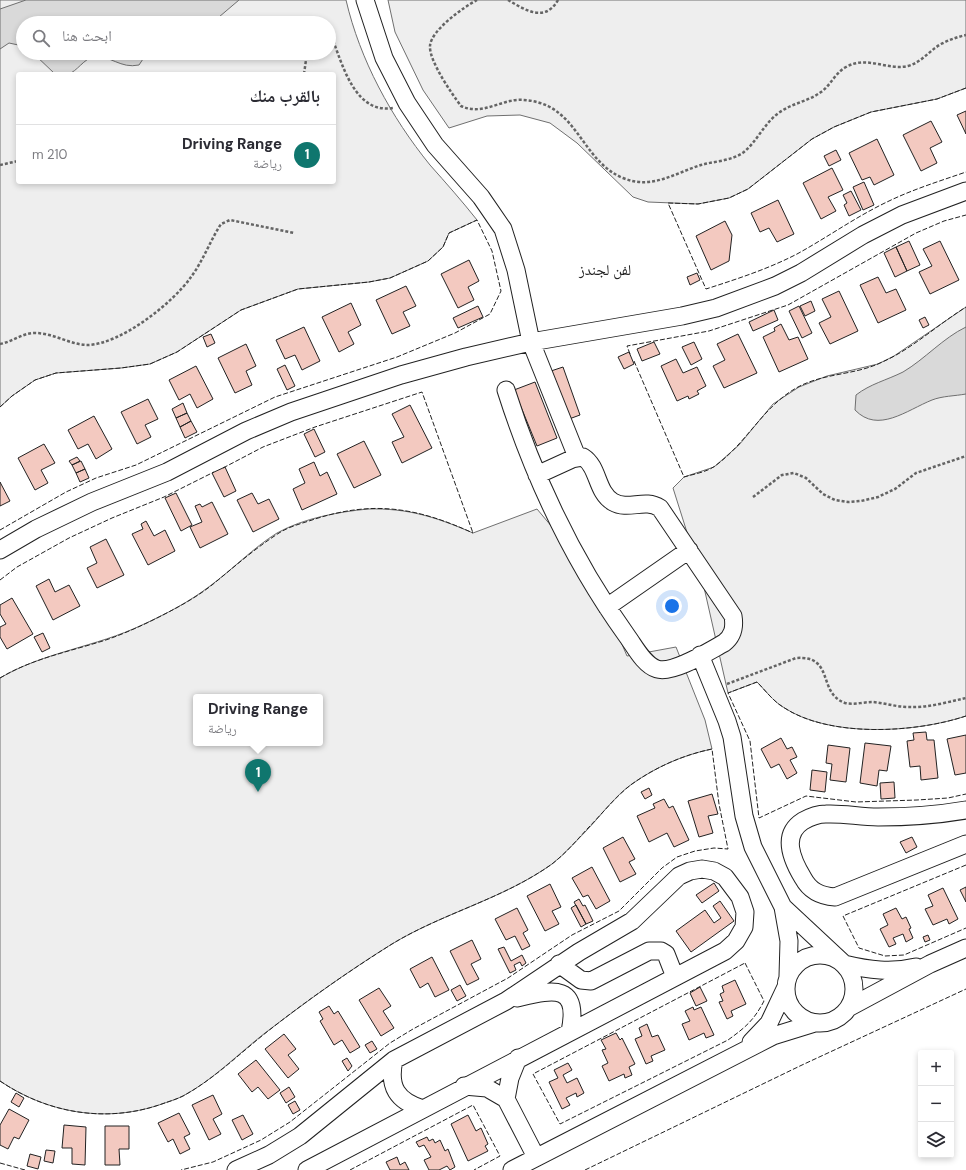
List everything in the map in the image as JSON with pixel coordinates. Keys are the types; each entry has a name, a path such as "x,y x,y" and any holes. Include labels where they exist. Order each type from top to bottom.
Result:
{"street":[{"path":"365,0 384,58 407,103 435,145 481,197 503,229 516,270 531,342 577,457"},
{"path":"0,550 36,529 92,502 168,472 246,431 291,412 401,375 531,342 682,316 716,308 775,286 801,273 863,235 902,215 966,191"},
{"path":"506,390 537,475 573,550 607,607 640,655 652,667 659,670 673,668 729,639 734,628 734,622 730,611 660,508 648,503 627,507 612,502 602,489 588,460 577,457 537,475"},
{"path":"607,607 689,550"},
{"path":"700,655 715,688 732,737 744,816 753,847 783,907 789,941 787,981 788,999 793,1010 803,1019 815,1023"},
{"path":"966,810 915,816 876,817 826,814 817,815 800,823 793,830 790,839 790,848 798,870 814,891 824,896 835,897 966,844"},
{"path":"236,1170 269,1155 300,1136 394,1060 506,1001 559,964 632,921 679,876 690,871 702,869 714,872 725,877 740,897 745,912 744,927 736,941 725,950 464,1086 307,1170"},
{"path":"783,907 811,936 843,963 852,975 855,988 850,1007"},
{"path":"512,1170 773,1036 815,1023 828,1023 835,1020 850,1007 930,964 966,948"},
{"path":"559,964 581,980 591,981 649,951 655,950 666,954 675,977"},
{"path":"738,1055 757,1037 768,1023 794,966 809,956 826,955 843,963 874,971 905,970 930,964"},
{"path":"506,1001 542,992 558,992 564,996 573,1008 574,1016 570,1032"},
{"path":"506,1099 510,1078 518,1058"},
{"path":"394,1060 392,1079 396,1092 405,1102 423,1109"},
{"path":"464,1086 487,1088 506,1099 536,1157"}],"path":[{"path":"477,0 465,6 436,32 430,45 433,60 461,106 469,110 478,110 512,100 530,100 548,106 563,117 593,156 607,169 624,178 643,183 661,181 701,165 730,159 743,153 753,144 779,113 821,92 839,72 847,66 867,62 893,66 907,66 920,62 940,45 966,35"},
{"path":"508,0 527,11 541,13 554,7 558,0"},
{"path":"336,48 355,91 366,103 378,108 391,109 407,103"},
{"path":"304,72 306,60"},
{"path":"0,165 16,161"},
{"path":"0,344 22,335 35,333 47,334 75,344 89,345 103,342 144,320 169,301 191,278 222,224 230,220 294,233"},
{"path":"752,497 782,475 794,473 806,478 823,494 835,500 848,502 860,501 878,497 895,489 916,473 966,456"},
{"path":"715,688 796,658 807,657 817,661 824,669 835,697 845,703 883,703 910,707 966,698"}],"shaded area":[{"path":"0,0 346,0 352,22 368,66 390,108 416,147 477,220 449,233 443,247 428,261 390,278 369,282 298,289 241,310 177,352 150,364 121,368 56,373 35,380 12,396 0,407"},
{"path":"26,0 239,0 220,16 16,16 16,44 9,43 0,49 0,9"},
{"path":"388,0 966,0 966,88 937,99 871,112 834,127 812,139 748,189 729,198 698,204 648,202 633,197 577,143 550,123 520,115 487,116 449,128 423,90 395,32"},
{"path":"40,60 87,60 72,72 53,72"},
{"path":"111,60 142,60 139,65 132,66"},
{"path":"966,307 966,716 945,722 898,729 873,730 848,728 824,724 802,717 779,705 757,682 728,693 703,583 673,488 684,477 714,467 739,445 773,404 799,387 827,376 878,364 894,356"},
{"path":"966,327 966,394 936,399 893,418 883,420 873,420 864,417 855,410 856,395 861,391 903,372"},
{"path":"368,509 396,510 434,518 473,533 537,509 573,552 604,602 627,656 676,647 705,720 712,749 680,758 641,778 620,794 571,847 552,864 514,887 432,923 376,954 296,1010 265,1033 215,1075 183,1096 159,1105 139,1110 97,1114 77,1112 57,1107 37,1101 18,1092 0,1081 0,678 34,662 124,633 169,612 202,592 277,533 298,523 333,514"}],"building":[{"path":"966,111 966,134 957,115"},
{"path":"931,121 942,142 930,148 937,163 921,171 903,135"},
{"path":"877,139 894,175 874,185 870,177 862,180 849,153"},
{"path":"836,150 841,160 829,166 824,156"},
{"path":"832,168 843,190 828,197 836,211 821,219 803,183"},
{"path":"864,182 874,205 863,210 853,187"},
{"path":"851,191 861,210 849,216 844,205 847,203 843,195"},
{"path":"778,200 794,234 777,242 769,228 760,232 751,213"},
{"path":"725,221 732,235 729,261 711,270 696,236"},
{"path":"909,241 920,265 907,271 896,247"},
{"path":"940,241 959,280 930,294 919,272 932,266 923,249"},
{"path":"896,247 907,271 895,277 884,253"},
{"path":"469,260 479,281 468,287 474,300 458,308 441,274"},
{"path":"697,273 700,280 690,285 687,277"},
{"path":"878,277 886,293 896,289 906,310 878,323 860,285"},
{"path":"406,286 416,306 403,312 410,326 392,334 376,300"},
{"path":"839,291 858,331 830,344 819,323 831,317 822,299"},
{"path":"811,301 815,311 805,316 800,306"},
{"path":"351,303 361,325 348,332 354,344 339,352 322,317"},
{"path":"478,306 483,317 458,328 453,318"},
{"path":"799,306 812,333 802,338 789,311"},
{"path":"774,310 778,320 753,331 749,322"},
{"path":"925,317 929,325 923,328 919,320"},
{"path":"781,324 789,340 798,337 808,359 779,372 763,337 775,331 774,328"},
{"path":"304,327 320,361 302,370 295,355 285,359 276,340"},
{"path":"211,334 215,343 207,347 203,337"},
{"path":"738,334 757,373 724,388 713,366 725,360 717,344"},
{"path":"654,342 660,354 642,361 637,349"},
{"path":"694,342 702,359 691,365 682,347"},
{"path":"246,344 256,366 246,371 252,385 235,393 218,358"},
{"path":"629,352 634,364 624,369 618,357"},
{"path":"676,359 683,373 697,367 706,386 697,391 699,394 689,399 688,396 677,401 661,366"},
{"path":"285,365 295,386 287,390 277,369"},
{"path":"196,366 213,399 197,408 190,394 179,400 169,380"},
{"path":"563,367 580,415 569,419 551,371"},
{"path":"535,382 557,438 537,446 514,390"},
{"path":"148,399 158,419 145,425 151,437 137,444 121,412"},
{"path":"183,403 187,413 176,418 172,409"},
{"path":"410,405 432,448 402,463 392,442 404,437 392,414"},
{"path":"187,413 191,421 180,427 176,418"},
{"path":"94,416 112,449 96,459 88,444 78,449 68,430"},
{"path":"191,421 197,432 185,438 180,427"},
{"path":"314,429 325,452 315,457 304,434"},
{"path":"364,441 381,475 354,488 337,454"},
{"path":"44,444 55,463 41,470 48,483 35,490 18,458"},
{"path":"77,457 80,461 72,465 69,461"},
{"path":"81,461 85,469 76,473 72,465"},
{"path":"314,462 320,476 327,472 337,494 302,510 293,489 305,483 299,469"},
{"path":"225,467 236,491 224,497 212,473"},
{"path":"85,469 89,478 80,482 76,473"},
{"path":"0,482 10,501 0,506"},
{"path":"176,493 192,525 181,531 165,498"},
{"path":"252,493 258,504 269,499 279,519 253,532 237,500"},
{"path":"212,502 228,534 200,548 190,527 202,522 195,506 200,504 202,507"},
{"path":"146,521 154,536 165,530 175,551 148,565 132,534 143,529 141,524"},
{"path":"106,539 124,575 97,588 87,568 97,563 90,547"},
{"path":"49,579 55,592 69,585 80,606 53,620 36,586"},
{"path":"12,598 33,634 7,649 0,637 0,627 6,624 0,614 0,605"},
{"path":"43,633 50,648 42,652 34,637"},
{"path":"926,732 927,740 934,740 938,778 921,780 920,766 910,767 907,741 914,740 913,733"},
{"path":"966,735 966,773 955,775 947,739"},
{"path":"781,738 787,749 792,747 797,757 790,760 797,773 787,779 779,764 771,768 761,749"},
{"path":"865,743 891,746 887,771 879,770 877,786 860,783"},
{"path":"828,745 850,748 846,782 830,780 832,764 826,763"},
{"path":"812,770 827,772 825,792 810,790"},
{"path":"894,782 895,798 881,799 880,783"},
{"path":"649,788 652,795 645,799 641,792"},
{"path":"712,794 718,814 708,816 713,833 699,837 688,801"},
{"path":"664,799 669,808 673,806 689,840 674,847 667,833 649,842 637,816 655,808 653,804"},
{"path":"623,837 635,859 629,862 636,874 620,882 603,848"},
{"path":"912,837 917,847 906,853 900,842"},
{"path":"592,867 610,901 596,909 588,895 583,897 572,878"},
{"path":"714,883 719,891 702,903 696,895"},
{"path":"550,884 561,907 552,911 559,924 545,931 527,896"},
{"path":"966,887 966,902 960,890"},
{"path":"943,888 958,919 949,924 947,919 933,925 925,909 933,906 928,895"},
{"path":"579,899 583,906 585,905 593,921 586,924 574,902"},
{"path":"720,901 734,921 691,952 676,931 705,910 714,923 721,918 713,906"},
{"path":"576,905 586,924 581,927 571,908"},
{"path":"517,908 528,930 523,933 530,946 522,950 515,936 506,940 495,919"},
{"path":"896,908 902,919 906,917 911,928 909,929 913,938 906,942 903,934 893,938 896,944 889,947 880,929 888,925 883,914"},
{"path":"928,935 930,940 925,942 923,937"},
{"path":"472,940 481,959 471,964 479,979 467,985 450,951"},
{"path":"504,947 511,961 522,955 526,963 522,966 520,962 514,965 516,970 510,973 498,949"},
{"path":"432,957 449,990 435,997 428,983 420,988 410,969"},
{"path":"735,980 746,1004 731,1011 733,1016 727,1019 719,1002 723,1001 720,994 724,992 722,986"},
{"path":"460,985 466,996 457,1001 451,990"},
{"path":"700,987 707,1001 696,1006 690,993"},
{"path":"379,988 391,1006 383,1011 394,1028 381,1036 359,1000"},
{"path":"329,1006 334,1014 338,1011 360,1047 350,1053 342,1040 334,1045 320,1021 323,1019 319,1012"},
{"path":"693,1007 694,1010 701,1007 714,1035 706,1038 704,1033 689,1040 682,1024 690,1021 685,1011"},
{"path":"647,1024 652,1037 658,1035 665,1050 651,1056 653,1061 646,1064 635,1039 642,1036 639,1028"},
{"path":"616,1033 620,1040 622,1038 635,1064 629,1067 632,1075 625,1078 624,1074 609,1081 602,1066 608,1063 602,1050 606,1049 601,1040"},
{"path":"284,1034 296,1049 288,1055 299,1069 288,1078 265,1049"},
{"path":"372,1041 377,1049 370,1053 365,1045"},
{"path":"347,1058 352,1066 348,1071 342,1061"},
{"path":"256,1060 280,1090 268,1099 258,1087 252,1092 238,1074"},
{"path":"568,1063 572,1070 563,1075 567,1083 577,1078 584,1093 577,1097 576,1093 566,1098 570,1105 562,1109 549,1082 558,1078 554,1070"},
{"path":"289,1087 295,1097 286,1103 280,1093"},
{"path":"16,1093 24,1098 19,1107 11,1102"},
{"path":"213,1095 222,1114 213,1119 221,1134 209,1140 192,1105"},
{"path":"295,1101 300,1110 293,1114 288,1105"},
{"path":"9,1109 29,1120 19,1139 14,1137 8,1149 0,1145 0,1125"},
{"path":"179,1113 190,1134 184,1137 190,1149 180,1154 173,1139 168,1142 158,1123"},
{"path":"243,1115 253,1134 242,1140 232,1120"},
{"path":"468,1115 476,1131 481,1128 488,1144 485,1146 488,1151 468,1161 451,1124"},
{"path":"64,1125 86,1127 85,1165 72,1164 72,1148 62,1148"},
{"path":"105,1126 129,1126 129,1149 119,1149 120,1165 105,1165"},
{"path":"427,1137 429,1141 433,1139 435,1143 440,1140 445,1151 448,1149 455,1167 450,1170 447,1166 439,1170 429,1170 424,1160 431,1157 424,1145 419,1147 416,1142"},
{"path":"46,1150 55,1151 53,1163 44,1161"},
{"path":"30,1154 41,1157 38,1169 27,1166"},
{"path":"397,1157 400,1165 405,1162 409,1170 390,1170 386,1162"}],"fence":[{"path":"966,88 937,99 871,112 834,127 812,139 748,189 729,198 698,204 668,203 706,289 775,264 797,254 865,213 889,201 917,189 966,172"},
{"path":"630,354 627,346 709,331 788,305 916,233 944,221 966,215"},
{"path":"0,407 12,396 35,380 56,373 121,368 150,364 177,352 241,310 298,289 369,282 390,278 428,261 443,247 449,233 477,220 492,251 501,291 490,314 455,333 397,357 275,397 136,465 96,478 66,492 0,530"},
{"path":"634,361 684,477 715,466 737,447 775,404 798,387 818,379 870,367 891,358 966,307"},
{"path":"223,468 263,447 315,427 422,392 473,533"},
{"path":"0,580 17,567 69,538 112,518 164,497 214,472"},
{"path":"0,678 23,666 109,639 157,618 197,596 280,532 312,520 354,510 374,508 394,509 432,517 473,533"},
{"path":"966,716 945,722 898,729 873,730 848,728 824,724 802,717 779,705 757,682 728,693 750,741 759,818 806,796 856,802 948,798 966,794"},
{"path":"0,1081 37,1101 77,1112 97,1114 139,1110 159,1105 180,1097 195,1089 218,1073 272,1028 316,995 392,944 432,923 514,887 552,864 571,847 609,805 632,784 641,778 680,758 712,749 719,804 728,849 714,848 695,851 677,857 662,868 619,911 572,935 508,978 390,1043 290,1122 261,1140 213,1162 181,1170"},
{"path":"966,865 843,916 859,948 885,956 904,955 966,928"},
{"path":"745,963 764,1001 757,1013 745,1027 728,1040 560,1124 533,1074 745,963"},
{"path":"585,1170 802,1065 966,989"},
{"path":"350,1170 473,1105 500,1156 474,1170"},
{"path":"0,1163 25,1170"}],"place":[{"name":"Driving Range","path":"258,792"}],"district":[{"name":"لفن لجندز","path":"605,270"}]}
